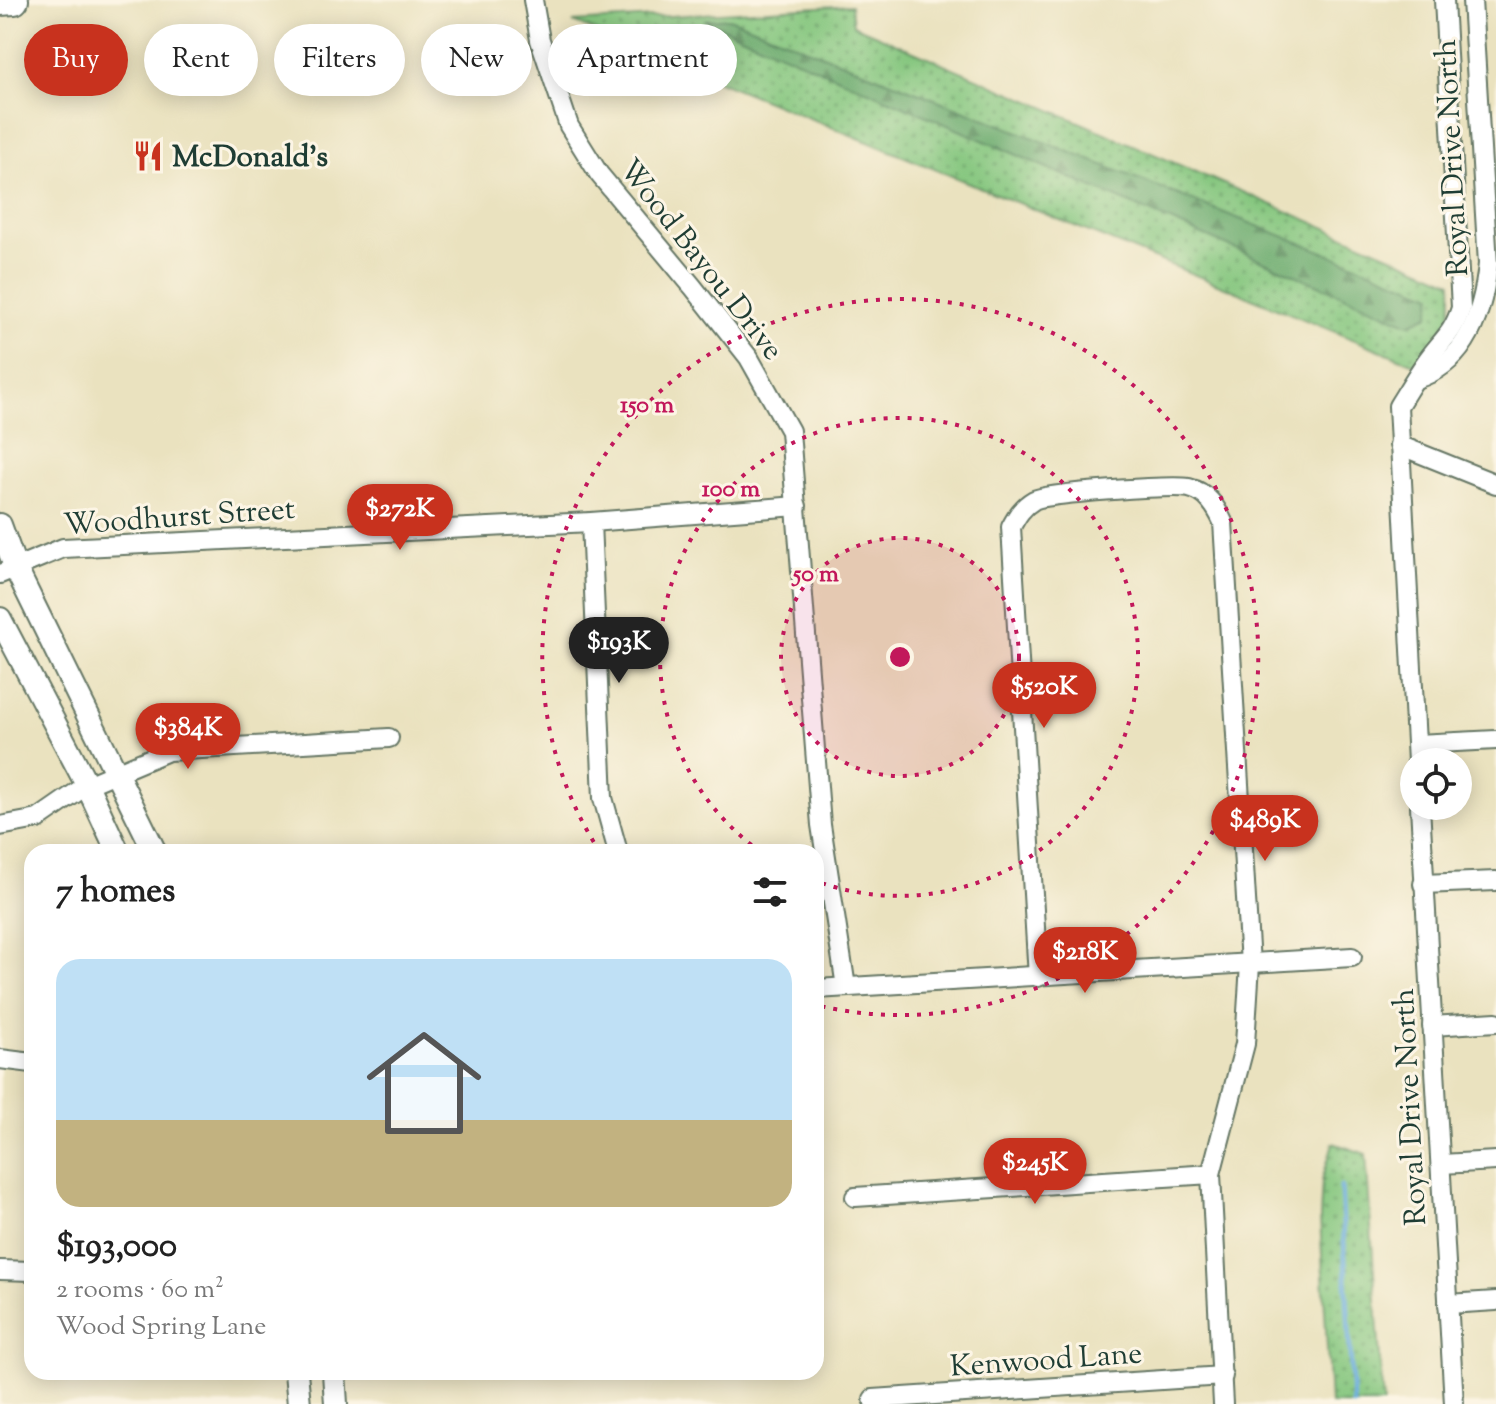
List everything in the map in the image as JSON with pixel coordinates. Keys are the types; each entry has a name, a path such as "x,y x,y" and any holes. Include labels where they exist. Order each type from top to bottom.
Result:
{"main road":[{"path":"0,1 14,0"}],"street":[{"name":"Wood Bayou Drive","path":"533,0 540,40 569,126 599,174 749,358 790,431 824,844"},
{"name":"Royal Drive North","path":"1417,748 1398,406 1426,361 1446,341 1461,308 1444,0"},
{"name":"Royal Drive North","path":"1416,379 1436,373 1466,342 1485,295 1488,264 1472,0"},
{"path":"1450,98 1477,96"},
{"path":"1399,445 1496,484"},
{"path":"1038,977 1011,527 1022,509 1038,498 1190,488 1213,502 1223,522 1250,964 1245,1044 1211,1174 1223,1404"},
{"name":"Woodhurst Street","path":"8,572 63,548 591,522 797,506"},
{"path":"591,522 603,798 616,844"},
{"path":"0,525 8,572 117,773 151,844"},
{"path":"0,619 114,844"},
{"path":"0,826 38,819 87,785 168,751 389,738"},
{"path":"1447,748 1496,740"},
{"name":"Royal Drive North","path":"1421,820 1454,1404"},
{"name":"Wood Bayou Drive","path":"824,844 846,987"},
{"path":"1423,884 1496,881"},
{"path":"824,988 1352,957"},
{"path":"1432,1026 1496,1022"},
{"path":"0,1059 24,1062"},
{"path":"1441,1164 1496,1161"},
{"path":"855,1197 1211,1174"},
{"path":"0,1270 24,1271"},
{"path":"1448,1304 1496,1301"},
{"name":"Kenwood Lane","path":"873,1399 1223,1376"},
{"path":"297,1380 299,1404"},
{"path":"334,1380 336,1404"}],"green space":[{"path":"851,5 853,25 1452,282 1449,320 1440,336 1414,364 737,89 737,24 573,22"},
{"path":"729,18 1433,295 1429,315 1409,324 737,34 737,24 713,24 704,20"},
{"path":"1333,1143 1366,1154 1383,1404 1330,1404 1320,1218 1322,1180"}],"waterway":[{"path":"1341,1187 1353,1404"}],"place":[{"name":"McDonald's","path":"148,156"}]}
